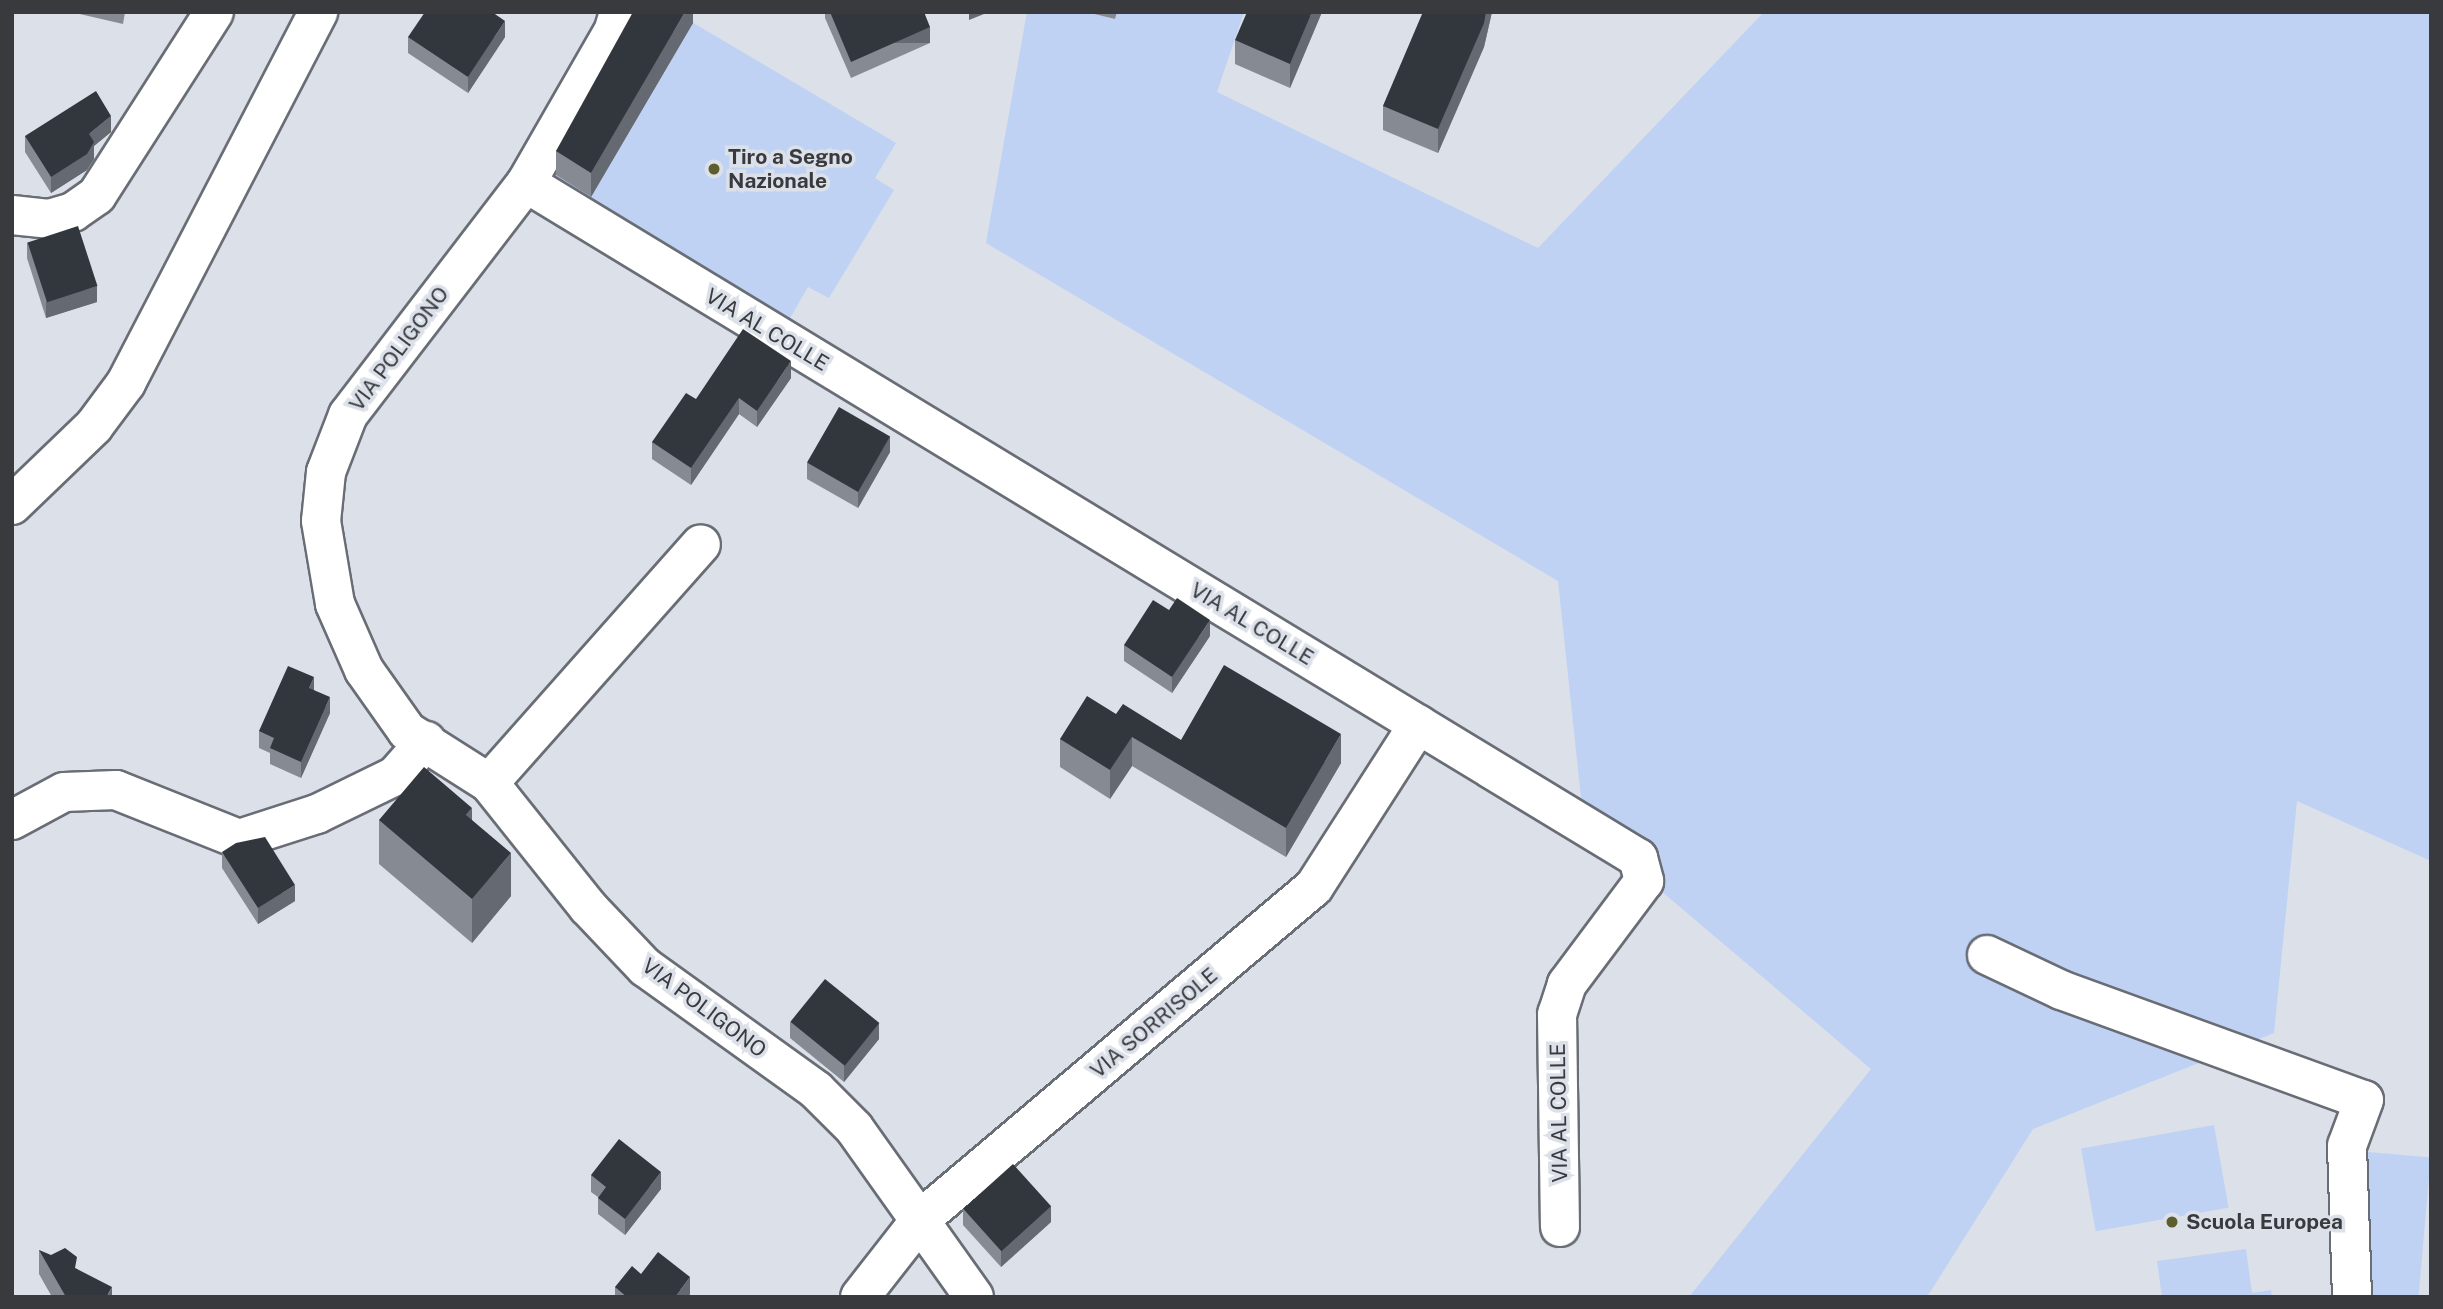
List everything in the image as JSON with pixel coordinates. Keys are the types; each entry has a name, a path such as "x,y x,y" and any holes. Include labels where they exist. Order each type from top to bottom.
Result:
{"street":[{"path":"12,215 49,219 73,212 97,195 215,12"},
{"path":"12,505 94,426 126,383 318,12"},
{"name":"VIA POLIGONO","path":"619,12 614,30 526,183 348,415 326,472 321,521 335,604 364,670 407,731 489,783 588,907 645,967 816,1090 854,1128 974,1297"},
{"name":"VIA AL COLLE","path":"526,183 1638,858 1644,881 1567,984 1557,1014 1560,1227"},
{"path":"489,783 701,544"},
{"name":"VIA SORRISOLE","path":"860,1297 920,1219 1314,887 1418,725"},
{"path":"12,820 64,792 116,790 239,839 317,814 395,776 425,741"},
{"path":"1987,956 2061,990 2364,1100 2347,1146 2352,1297"}],"shaded area":[{"name":"Tiro a Segno Nazionale","path":"675,12 896,143 875,178 894,190 829,298 808,287 786,325 541,179"},
{"path":"1027,12 1086,12 1115,19 1117,12 1244,12 1217,92 1538,248 1764,12 2431,12 2431,861 2297,801 2274,1033 2033,1129 1927,1297 1689,1297 1871,1069 1654,885 1582,807 1558,581 986,243"},
{"path":"2214,1125 2229,1208 2096,1231 2081,1148"},
{"path":"2368,1152 2431,1157 2419,1297 2355,1296"},
{"path":"2246,1249 2252,1293 2271,1290 2272,1297 2162,1297 2157,1261"}],"building":[{"path":"425,12 492,12 505,21 468,77 408,37"},
{"path":"633,12 685,12 591,173 556,151"},
{"path":"830,12 924,12 930,27 851,62"},
{"path":"1247,12 1312,12 1290,64 1235,40"},
{"path":"1423,12 1486,12 1484,23 1438,129 1383,106"},
{"path":"96,91 111,116 89,134 94,142 87,154 51,177 25,136"},
{"path":"78,226 97,286 47,302 28,242"},
{"path":"743,329 791,361 757,411 739,398 691,468 652,442 686,393 696,399"},
{"path":"839,407 890,436 858,492 807,462"},
{"path":"1177,598 1210,620 1172,677 1124,645 1153,600 1169,610"},
{"path":"1224,665 1341,734 1286,828 1132,737 1110,770 1060,739 1087,696 1116,714 1123,704 1181,740"},
{"path":"288,666 314,677 309,688 330,697 301,762 270,748 274,738 259,731"},
{"path":"424,767 472,808 466,815 511,853 472,899 379,820"},
{"path":"265,837 295,885 258,908 222,852 236,843"},
{"path":"825,979 879,1023 845,1066 790,1022"},
{"path":"619,1139 661,1172 625,1219 598,1198 606,1187 591,1175"},
{"path":"1013,1164 1051,1206 1001,1251 963,1209"},
{"path":"65,1248 77,1257 75,1268 112,1287 108,1297 66,1297 39,1250 51,1255"},
{"path":"658,1252 690,1277 675,1297 627,1297 615,1287 632,1266 641,1274"}],"place":[{"name":"Tiro a Segno Nazionale","path":"714,169"},
{"name":"Scuola Europea","path":"2172,1222"}]}
